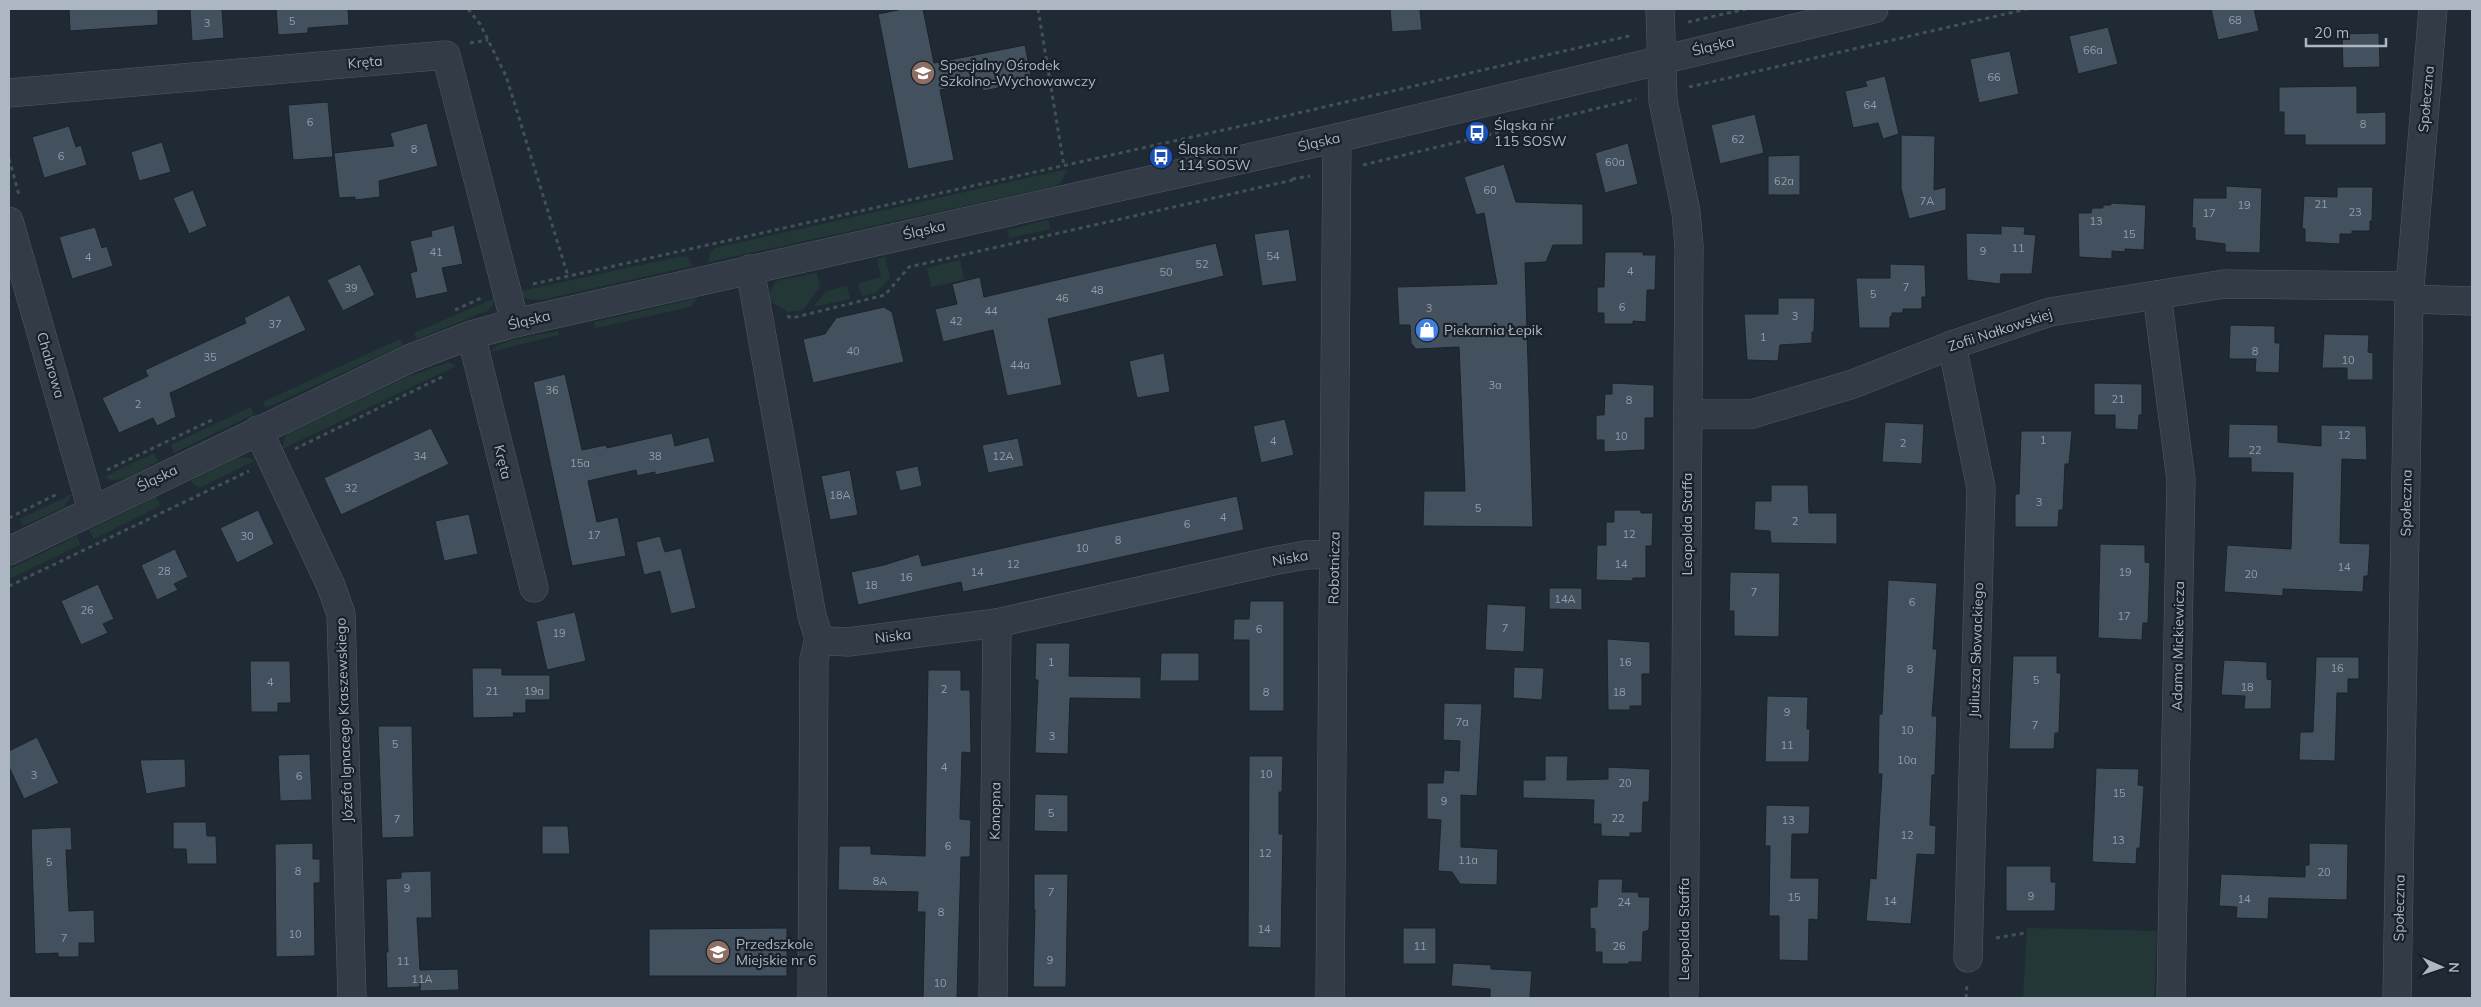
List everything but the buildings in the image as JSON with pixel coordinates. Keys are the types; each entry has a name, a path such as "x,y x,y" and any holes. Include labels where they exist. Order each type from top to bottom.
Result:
{"street":[{"name":"Leopolda Staffa","path":"1660,9 1663,93 1688,229 1684,992"},
{"name":"Śląska","path":"9,550 411,358 471,336 516,323 750,269 1337,138 1874,9"},
{"name":"Społeczna","path":"2397,998 2410,293 2433,9"},
{"name":"Kręta","path":"9,93 446,55 516,323"},
{"name":"Robotnicza","path":"1330,998 1337,138"},
{"name":"Chabrowa","path":"9,221 92,510"},
{"path":"750,269 812,616 816,648 812,998"},
{"name":"Zofii Nałkowskiej","path":"1688,414 1752,414 1853,384 1952,345 2050,312 2224,284 2410,293 2472,301"},
{"name":"Adama Mickiewicza","path":"2157,295 2181,480 2171,998"},
{"name":"Kręta","path":"471,336 534,588"},
{"name":"Juliusza Słowackiego","path":"1952,345 1981,488 1968,958"},
{"name":"Józefa Ignacego Kraszewskiego","path":"258,430 331,586 341,614 352,998"},
{"name":"Niska","path":"816,648 827,641 848,642 997,623 1282,559 1306,555 1334,554"},
{"name":"Konopna","path":"993,998 997,623"}],"path":[{"path":"468,9 480,24 506,76 568,276"},
{"path":"1038,9 1064,166"},
{"path":"1684,23 1746,9"},
{"path":"1360,165 2027,9"},
{"path":"532,284 1064,166 1634,34"},
{"path":"785,315 792,318 885,295 909,266 1292,180"},
{"path":"9,586 478,362"},
{"path":"9,518 68,489"}],"green space":[{"path":"1067,169 1062,181 1056,186 709,262 710,252 715,248"},
{"path":"1048,220 1050,229 1009,238 1008,230"},
{"path":"682,256 688,257 693,266 541,300 526,299 517,292"},
{"path":"885,257 890,278 876,293 862,296 858,283 881,277 877,259"},
{"path":"960,260 964,280 931,287 927,268"},
{"path":"817,273 820,287 803,310 788,312 769,301 769,294 776,281"},
{"path":"847,286 850,299 813,307 826,291"},
{"path":"495,298 492,307 487,311 417,339 414,333"},
{"path":"698,298 690,307 596,328 594,322"},
{"path":"558,331 559,335 490,352 495,347 512,340"},
{"path":"400,339 403,345 266,408 263,402"},
{"path":"449,362 456,366 282,449 285,437 289,433 407,377"},
{"path":"251,407 254,414 174,453 171,445"},
{"path":"154,453 158,461 131,475 117,480 104,477"},
{"path":"245,457 256,460 199,488 190,481 237,458"},
{"path":"72,494 64,507 23,526 20,519"},
{"path":"156,497 160,506 94,539 89,530"},
{"path":"77,536 80,545 9,579 9,569"},
{"path":"2027,928 2157,931 2154,998 2023,998"}],"place":[{"name":"Specjalny Ośrodek Szkolno-Wychowawczy","path":"923,73"},
{"name":"Śląska nr 115 SOSW","path":"1477,133"},
{"name":"Śląska nr 114 SOSW","path":"1161,157"},
{"name":"Piekarnia Łepik","path":"1427,330"},
{"name":"Przedszkole Miejskie nr 6","path":"718,952"}]}
